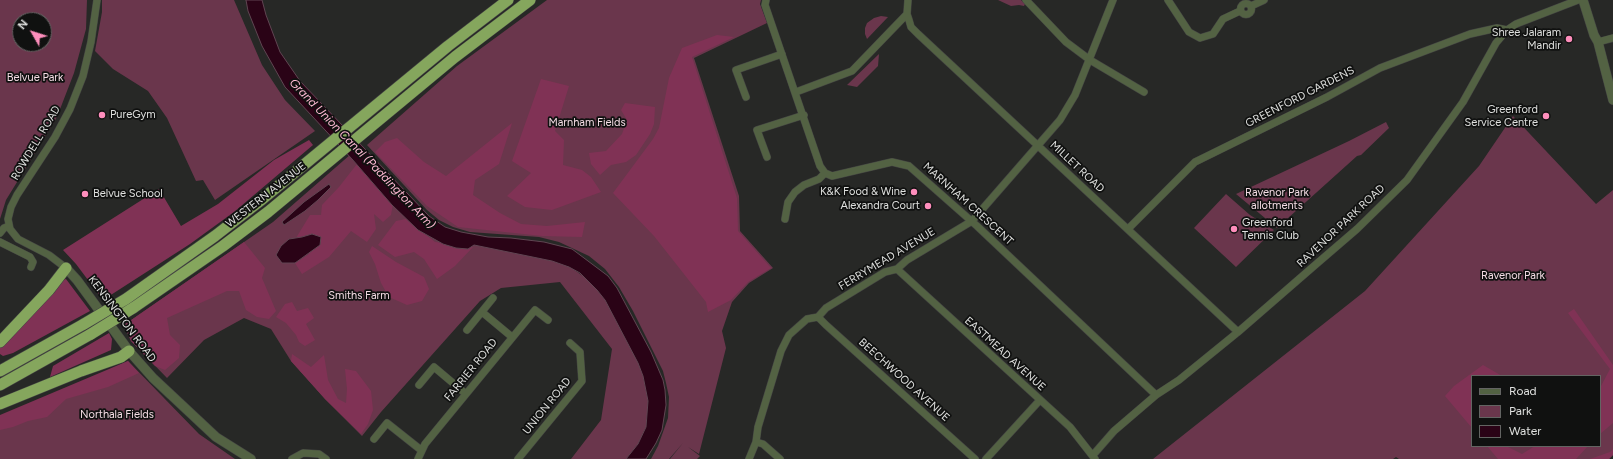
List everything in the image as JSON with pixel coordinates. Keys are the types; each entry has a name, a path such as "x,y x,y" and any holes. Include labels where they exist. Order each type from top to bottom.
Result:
{"highway":[{"name":"WESTERN AVENUE","path":"0,371 126,299 215,236 260,202 448,46 508,0"},
{"name":"WESTERN AVENUE","path":"0,385 91,334 133,308 223,246 268,212 455,57 530,0"},
{"path":"0,342 49,290 66,268"},
{"path":"0,404 81,371 121,357 129,351"}],"street":[{"name":"ROWDELL ROAD","path":"4,229 11,207 55,137 70,109 83,76 91,42 97,0"},
{"path":"766,0 765,5 804,115 820,166 825,173 819,179 804,185 795,192 788,202 784,218"},
{"path":"796,92 852,71 907,14 908,0"},
{"path":"1026,0 1066,42 1090,60 1144,92"},
{"name":"FERRYMEAD AVENUE","path":"749,459 756,442 758,427 784,342 796,328 807,319 818,316 826,308 885,272 897,268 907,260 972,221 1060,120 1075,95 1113,0"},
{"path":"1168,0 1189,32 1200,38 1213,34 1223,19 1240,11 1241,5 1244,3 1248,3 1251,6 1264,0"},
{"name":"RAVENOR PARK ROAD","path":"1094,457 1114,431 1156,395 1179,380 1238,332 1357,229 1407,180 1463,102 1496,43 1507,30 1516,24 1578,0"},
{"path":"1583,0 1610,79 1613,100"},
{"name":"MILLET ROAD","path":"907,14 911,27 918,34 1238,332"},
{"name":"GREENFORD GARDENS","path":"1128,229 1195,162 1327,97 1380,68 1470,34 1497,28 1507,30"},
{"path":"1598,42 1613,38"},
{"path":"746,97 736,70 782,54"},
{"path":"766,157 757,130 804,115"},
{"name":"MARNHAM CRESCENT","path":"825,173 832,176 892,162 909,166 972,221 1156,395"},
{"name":"KENSINGTON ROAD","path":"4,229 12,233 18,239 49,255 66,268 77,280 129,351 168,393 210,433 252,459"},
{"path":"0,242 30,258 33,262 31,267"},
{"name":"EASTMEAD AVENUE","path":"897,268 1070,427 1094,457"},
{"path":"467,330 493,298"},
{"name":"FARRIER ROAD","path":"418,459 421,450 535,310 548,320"},
{"path":"482,312 512,337"},
{"name":"BEECHWOOD AVENUE","path":"818,316 826,325 975,459"},
{"name":"UNION ROAD","path":"518,459 582,381 580,352 570,344"},
{"path":"419,385 434,367 466,394"},
{"path":"986,459 1040,400"},
{"path":"374,439 387,423 421,450"},
{"path":"756,442 763,444 780,459"},
{"path":"292,459 303,453 319,454 326,459"}],"green space":[{"name":"Belvue Park","path":"0,0 87,0 86,29 74,73 57,117 6,200 0,219"},
{"path":"102,0 234,0 262,65 285,100 315,131 215,200 203,180 196,181 167,118 148,91 113,69 95,51 102,12"},
{"name":"Marnham Fields","path":"547,0 761,0 760,4 767,23 694,58 739,196 740,231 773,268 749,283 732,302 722,331 726,348 699,454 688,447 700,456 697,459 670,459 683,443 669,459 651,459 658,446 668,418 669,397 666,383 663,371 633,311 619,287 605,269 589,256 559,242 539,237 470,232 453,227 439,220 427,210 367,145 457,66"},
{"path":"998,0 1021,0 1025,4 1024,6 1011,6"},
{"path":"881,16 888,17 867,39 865,28 867,23 874,18"},
{"path":"879,54 878,66 857,87 847,85"},
{"name":"Ravenor Park","path":"1513,116 1596,204 1613,190 1613,455 1609,459 1399,459 1396,457 1393,459 1153,459 1365,291 1479,166"},
{"name":"Ravenor Park allotments","path":"1386,122 1389,128 1361,155 1357,156 1277,228 1236,194 1349,141"},
{"name":"Smiths Farm","path":"351,154 401,210 478,245 565,263 599,288 639,357 649,396 646,427 638,444 626,459 571,459 601,420 612,349 560,282 501,288 480,301 381,412 362,436 325,399 291,361 271,329 244,318 204,340 167,378 131,341 124,325 273,222"},
{"name":"Greenford Tennis Club","path":"1226,194 1250,215 1274,230 1236,267 1194,228"},
{"name":"Northala Fields","path":"128,361 199,434 235,459 0,459 0,421"}],"shaded area":[{"path":"717,35 734,37 692,57 737,198 738,231 771,268 748,282 731,300 708,312 706,302 654,236 613,193 653,139 659,128 669,78 682,48"},
{"path":"541,79 569,86 555,131 564,140 563,165 582,170 591,177 601,192 552,210 525,207 507,196 531,173 512,161"},
{"path":"625,103 655,107 654,124 650,134 636,155 626,162 611,165 600,175 591,164 589,153 606,151 622,134 627,120 621,110"},
{"path":"512,123 499,164 475,180 473,195 500,213 521,224 547,226 585,222 582,237 542,236 458,227 427,206 375,152 385,142 397,138 424,162 446,176"},
{"path":"309,140 313,145 234,212 190,244 103,300 76,264 63,250 159,189 181,226 218,204 274,160"},
{"path":"357,164 393,204 391,215 383,222 374,214 376,229 367,242 351,231 329,257 302,274 295,263 309,254 313,234 296,238 310,215 321,215 322,205 339,187"},
{"path":"406,219 435,242 473,247 455,266 437,279 424,259 414,252 395,257 378,245 396,221"},
{"path":"244,242 265,268 262,278 276,311 269,319 257,317 246,310 239,291 227,291 167,318 170,335 180,345 179,358 165,370 155,366 131,341 124,325"},
{"path":"372,246 396,262 424,277 429,289 422,301 407,305 389,297 381,283 375,264 369,252"},
{"path":"66,279 90,311 13,353 3,356 0,354 0,347 62,280"},
{"path":"292,302 297,311 308,308 314,318 306,324 315,340 305,346 299,342 296,335 286,323 276,317 285,304"},
{"path":"1574,309 1613,365 1613,423 1601,433 1601,386 1610,369 1568,313"},
{"path":"109,333 112,339 111,350 50,377 53,366"},
{"path":"292,354 311,367 324,355 328,380 338,399 346,403 347,389 345,369 356,371 371,391 373,410 368,424 361,434 325,399 291,361"},
{"path":"128,361 139,373 108,387 66,399 47,417 28,421 0,430 0,415"},
{"path":"1483,365 1500,375 1471,375 1471,427 1445,396 1454,386"},
{"path":"1488,447 1508,447 1522,454 1533,447 1587,447 1576,459 1498,459"},
{"path":"1613,449 1613,455 1609,459 1590,459 1610,452"}],"water":[{"name":"Grand Union Canal (Paddington Arm)","path":"246,0 262,0 280,52 300,81 429,216 445,227 461,232 488,237 544,242 572,249 608,276 617,288 651,352 663,380 666,405 662,430 646,459 626,459 638,444 646,427 648,401 643,376 638,363 605,300 597,290 580,273 552,261 474,245 468,249 456,248 443,244 418,230 392,205 352,159 285,87 262,46 248,11"},
{"path":"329,184 331,187 318,200 284,225 282,222 304,202"},
{"path":"312,234 321,237 320,245 295,263 282,263 276,255 281,246 289,239"}],"place":[{"name":"Shree Jalaram Mandir","path":"1569,39"},
{"name":"PureGym","path":"102,115"},
{"name":"Greenford Service Centre","path":"1546,116"},
{"name":"K&K Food & Wine","path":"914,192"},
{"name":"Belvue School","path":"85,194"},
{"name":"Alexandra Court","path":"928,206"},
{"name":"Greenford Tennis Club","path":"1234,229"}]}
